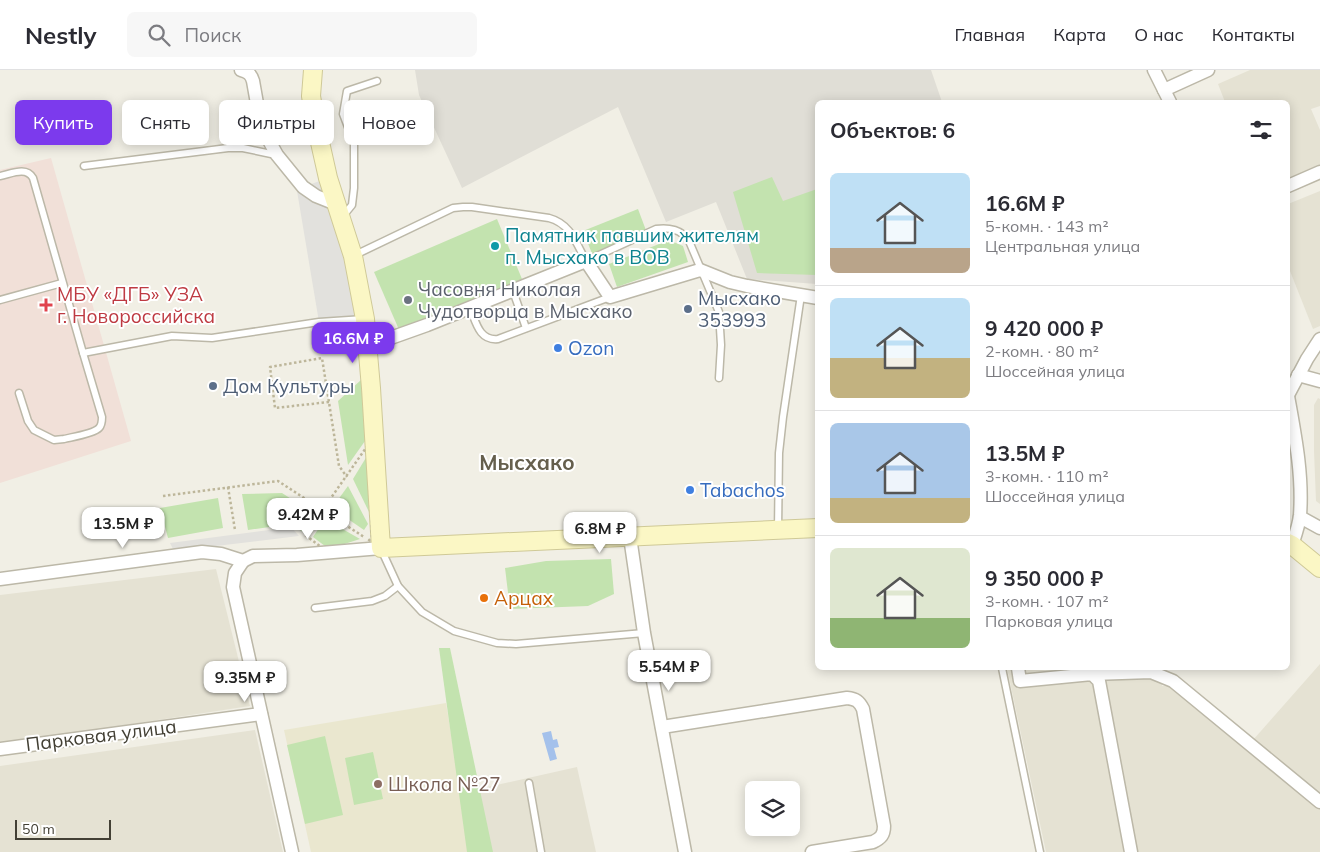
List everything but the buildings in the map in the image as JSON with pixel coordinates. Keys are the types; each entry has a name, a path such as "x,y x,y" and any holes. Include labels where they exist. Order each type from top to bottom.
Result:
{"street":[{"path":"240,70 247,72 251,76 261,126 277,155 303,187 339,211"},
{"path":"313,70 311,96 315,120 328,178 353,256 365,319 368,346 375,545"},
{"path":"1154,70 1169,100"},
{"path":"1164,90 1208,70"},
{"path":"1290,185 1320,172"},
{"path":"368,346 428,325 586,261 610,296 700,270 730,282 815,297"},
{"path":"1290,392 1320,339"},
{"path":"1298,376 1320,381"},
{"path":"1290,407 1297,444 1300,480 1300,517 1290,544 1320,568"},
{"path":"1300,517 1320,528"},
{"path":"292,852 233,588 235,573 243,561 253,556 297,555 375,545 630,537 815,528"},
{"path":"630,537 644,633 685,852"},
{"path":"0,579 202,552 221,554 243,561"},
{"path":"1018,670 1020,681 1092,674 1151,672 1173,681 1320,802"},
{"path":"1092,674 1099,681 1131,852"},
{"path":"662,728 847,698 854,699 860,703 863,709 884,833 880,839 873,842 812,852"},
{"name":"Парковая улица","path":"0,748 261,714"}],"lane":[{"path":"339,211 352,205 354,188 354,143 344,114 347,92 376,81"},
{"path":"84,166 228,148 243,148 277,155"},
{"path":"0,176 22,171 31,174 33,178 102,417 102,423 94,431 64,440 54,440 38,433 31,426 19,392"},
{"path":"353,256 444,212 462,207 557,220 565,225 570,232 586,261 650,230 667,228 681,232 686,236 719,312 721,344 719,378"},
{"path":"0,300 62,283"},
{"path":"513,291 526,328"},
{"path":"778,530 782,426 801,295"},
{"path":"470,308 480,332 491,340 610,296"},
{"path":"83,353 172,336 212,338 319,322 365,319"},
{"path":"375,545 398,586 422,612 454,630 497,643 516,644 644,633"},
{"path":"315,608 372,601 385,596 398,586"},
{"path":"1002,670 1040,852"},
{"path":"1004,683 1020,681"},
{"path":"529,783 541,852"}],"path":[{"path":"329,402 275,408 270,367 322,358 329,402 339,466 346,477"},
{"path":"368,445 372,537 375,545 325,550 305,535 368,445"},
{"path":"163,496 278,481 375,545"},
{"path":"228,487 235,530"}],"shaded area":[{"path":"415,70 931,70 941,100 815,100 815,284 747,279 716,202 666,222 618,107 462,188 434,127 434,100 421,100"},
{"path":"1250,70 1320,70 1320,106 1311,109 1320,130 1320,166 1290,180 1290,100 1224,100 1218,84"},
{"name":"МБУ «ДГБ» УЗА г. Новороссийска","path":"51,158 131,441 0,483 0,170"},
{"path":"328,178 368,346 335,341 320,328 297,191"},
{"path":"1320,191 1320,326 1313,329 1290,271 1290,203"},
{"path":"1318,398 1320,399 1320,504 1316,501 1314,451 1314,405"},
{"path":"291,527 299,536 174,551 170,543"},
{"path":"216,569 250,706 0,744 0,595"},
{"path":"1320,664 1320,852 1046,852 1007,670 1161,670 1162,686 1182,684 1253,740"},
{"name":"Школа №27","path":"446,703 470,852 311,852 284,730"},
{"path":"255,730 283,852 0,852 0,766"},
{"path":"577,767 596,852 484,852 474,790"}],"green space":[{"path":"772,177 783,201 815,190 815,275 757,273 733,192"},
{"path":"638,209 647,233 593,256 583,231"},
{"path":"497,219 522,279 400,332 374,272"},
{"path":"669,240 683,246 688,262 617,287 609,264"},
{"path":"361,380 365,441 348,465 338,401"},
{"path":"367,456 369,512 353,479"},
{"path":"348,486 368,524 364,530 332,508"},
{"path":"282,493 313,513 303,532 290,524 248,530 242,494"},
{"path":"218,498 223,528 168,538 160,508"},
{"path":"325,519 360,539 329,549 313,537"},
{"path":"611,559 614,594 588,606 510,609 505,568 546,561"},
{"path":"439,648 450,648 493,852 467,852"},
{"path":"325,736 343,815 305,824 287,745"},
{"path":"373,752 383,799 354,805 345,758"}],"water":[{"path":"551,731 553,740 557,739 559,747 554,748 557,759 550,761 542,733"}],"place":[{"name":"Памятник павшим жителям п. Мысхако в ВОВ","path":"495,246"},
{"name":"Часовня Николая Чудотворца в Мысхако","path":"408,300"},
{"name":"МБУ «ДГБ» УЗА г. Новороссийска","path":"46,305"},
{"name":"Мысхако 353993","path":"688,309"},
{"name":"Ozon","path":"558,348"},
{"name":"Дом Культуры","path":"213,386"},
{"name":"Tabachos","path":"690,490"},
{"name":"Арцах","path":"484,598"},
{"name":"Школа №27","path":"378,784"}],"district":[{"name":"Мысхако","path":"527,462"}]}
